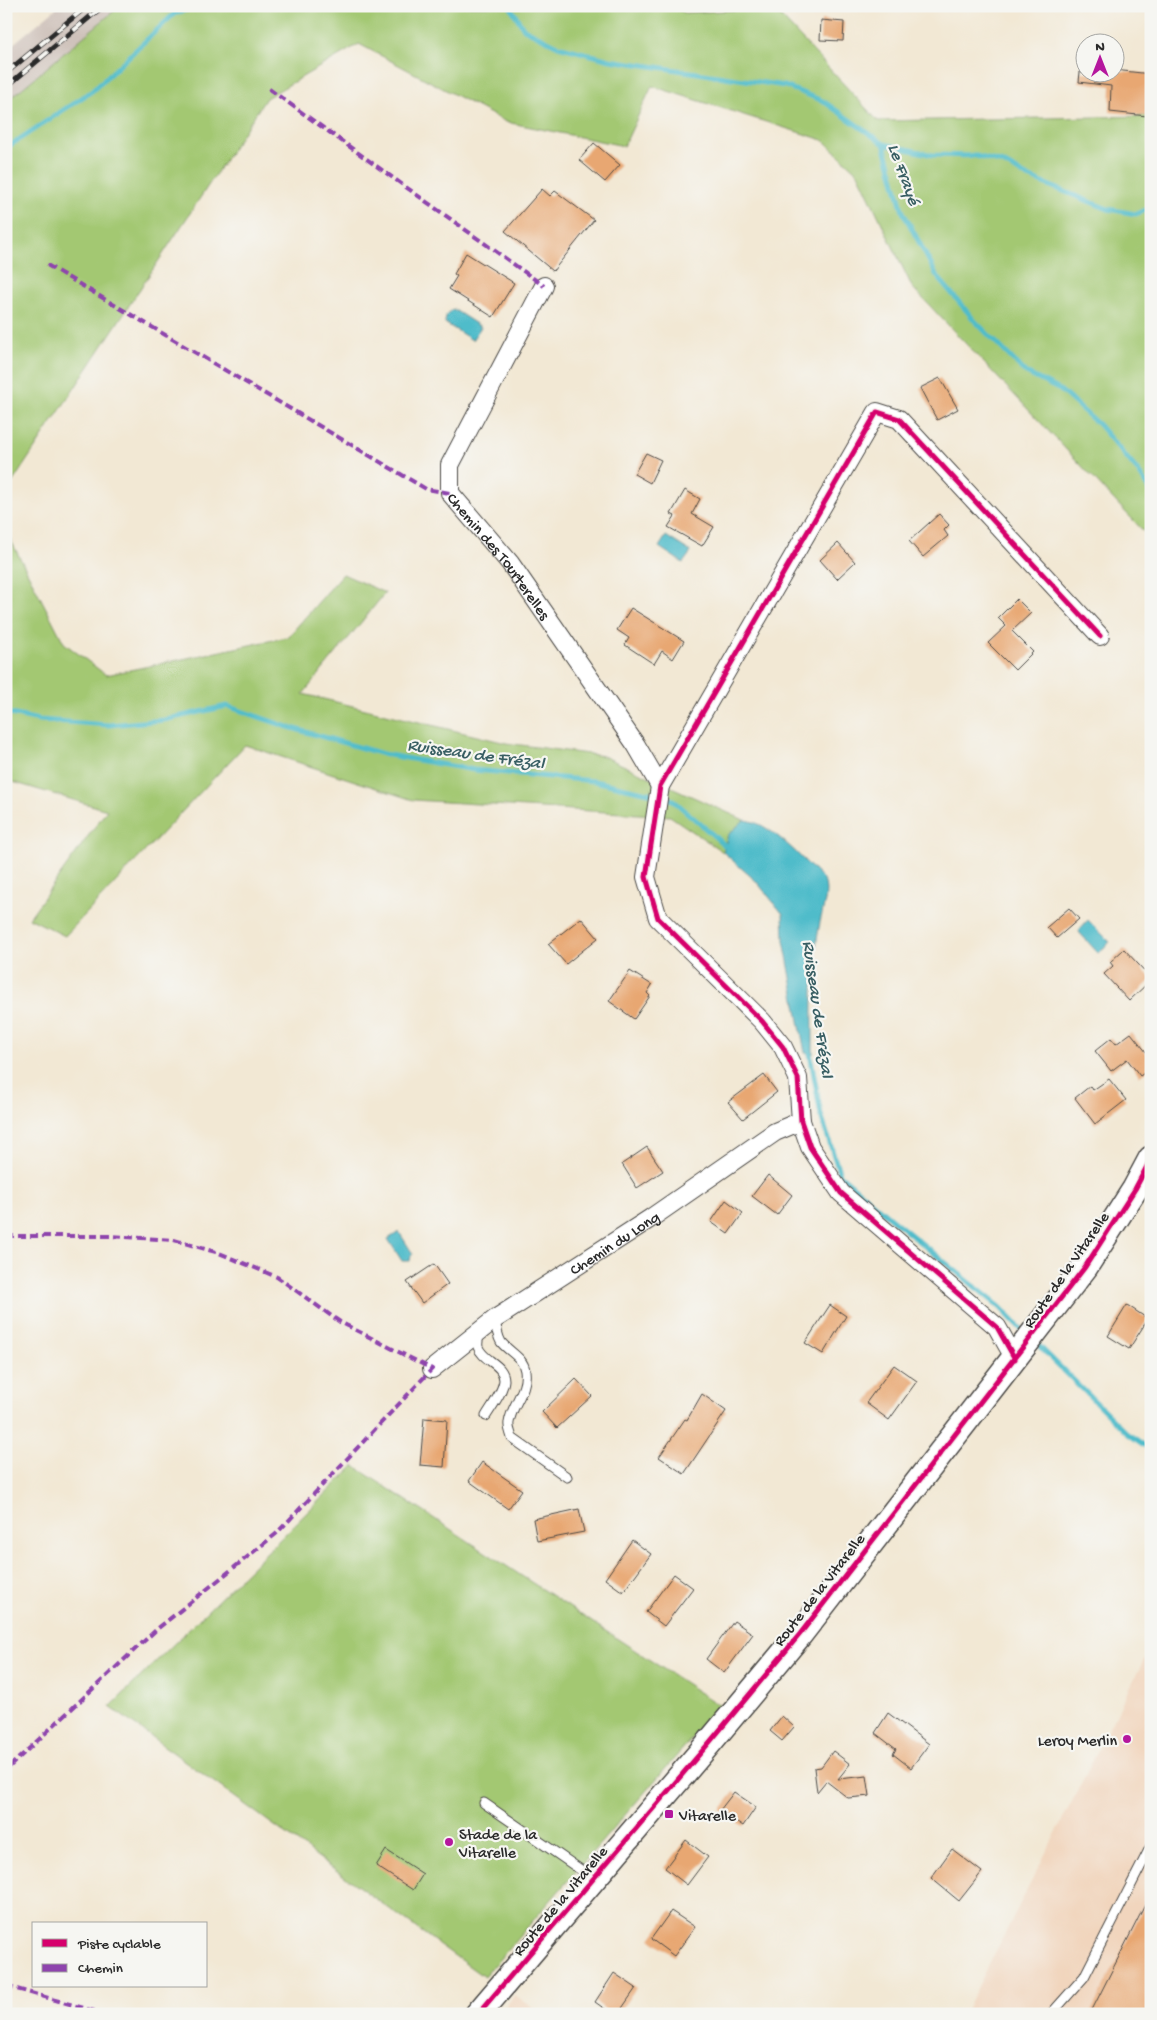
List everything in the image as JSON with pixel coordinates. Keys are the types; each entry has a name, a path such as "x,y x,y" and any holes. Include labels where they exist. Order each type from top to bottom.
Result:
{"street":[{"name":"Chemin des Tourterelles","path":"544,286 450,465 450,493 510,562 636,745 660,786"},
{"path":"1018,1354 997,1327 841,1193 810,1147 801,1121 798,1078 784,1048 762,1021 658,918 646,877 660,786 877,412 899,419 1100,636"},
{"name":"Chemin du Long","path":"432,1369 495,1319 651,1218 775,1132 801,1121"},
{"name":"Route de la Vitarelle","path":"478,2014 800,1634 1085,1267 1135,1189 1151,1159"}],"lane":[{"path":"495,1319 497,1332 502,1342 519,1358 525,1371 522,1394 510,1416 508,1425 512,1438 567,1477"},
{"path":"479,1332 478,1346 482,1355 500,1369 504,1380 486,1416"},
{"path":"484,1803 593,1879"},
{"path":"1051,2014 1084,1977 1151,1846"}],"shaded area":[{"path":"59,6 120,6 6,102 6,50"},
{"name":"Leroy Merlin","path":"1151,1646 1151,2014 964,2014 1057,1831"},
{"path":"515,1995 542,2014 499,2014"}],"green space":[{"path":"120,6 671,6 685,13 773,8 878,121 1151,116 1151,539 912,287 858,173 823,140 652,86 624,146 506,122 359,44 266,98 6,492 6,102"},
{"path":"6,531 64,643 106,675 288,637 343,574 385,593 303,694 506,743 603,756 744,820 728,835 723,852 670,816 413,800 245,745 65,936 29,918 107,810 6,780"},
{"name":"Stade de la Vitarelle","path":"354,1466 720,1706 484,1977 110,1707"}],"water":[{"path":"453,309 481,327 472,340 445,323 446,315"},
{"path":"666,536 691,552 683,563 659,547"},
{"path":"744,820 765,827 776,835 824,880 826,895 817,938 814,971 813,1054 805,1053 784,940 783,914 756,881 723,852 728,835"},
{"path":"1088,920 1110,942 1098,953 1078,931"},
{"path":"399,1232 413,1254 410,1261 402,1261 388,1239"}],"building":[{"path":"821,20 844,22 843,41 820,40"},
{"path":"1124,71 1151,74 1147,116 1110,112 1111,86 1079,82 1124,82"},
{"path":"594,143 620,165 605,182 579,160"},
{"path":"542,189 550,196 555,191 594,220 553,271 505,231"},
{"path":"466,253 514,283 493,317 449,289 457,276 454,274"},
{"path":"940,378 958,409 937,420 920,388"},
{"path":"646,453 661,460 650,483 634,474"},
{"path":"685,490 700,499 692,514 714,527 702,546 668,527 675,516 671,514"},
{"path":"939,514 949,525 944,530 948,536 923,557 909,541"},
{"path":"838,543 855,562 837,579 820,560"},
{"path":"1017,599 1031,613 1012,631 1033,652 1015,670 988,643 1006,626 998,618"},
{"path":"631,608 684,641 673,659 662,651 654,664 625,645 629,638 617,630"},
{"path":"1069,908 1079,919 1057,938 1047,927"},
{"path":"581,918 598,938 566,964 548,944"},
{"path":"1124,949 1151,978 1129,1001 1104,974 1113,966 1110,962"},
{"path":"630,971 652,985 647,993 650,996 634,1019 609,1001"},
{"path":"1131,1033 1151,1058 1151,1068 1140,1076 1127,1059 1111,1071 1095,1051 1111,1038 1116,1044"},
{"path":"764,1075 777,1092 743,1119 728,1102"},
{"path":"1109,1079 1126,1100 1095,1124 1075,1098 1090,1086 1093,1090"},
{"path":"647,1147 663,1171 637,1188 622,1164"},
{"path":"768,1175 792,1195 777,1215 752,1196"},
{"path":"726,1200 743,1213 728,1234 711,1222"},
{"path":"434,1264 448,1284 422,1303 407,1282"},
{"path":"830,1305 846,1316 823,1354 805,1343"},
{"path":"1127,1305 1148,1319 1129,1349 1108,1336"},
{"path":"894,1365 917,1381 889,1420 866,1403"},
{"path":"576,1379 592,1396 557,1428 542,1412"},
{"path":"702,1394 726,1411 684,1474 659,1457 685,1419 687,1420"},
{"path":"424,1418 447,1420 444,1467 420,1465"},
{"path":"482,1462 522,1490 508,1509 469,1481"},
{"path":"579,1509 584,1532 537,1541 533,1519"},
{"path":"632,1540 651,1554 623,1592 605,1579"},
{"path":"674,1574 693,1588 664,1626 646,1612"},
{"path":"734,1621 753,1634 724,1673 706,1659"},
{"path":"888,1713 929,1744 911,1768 893,1754 896,1749 875,1733"},
{"path":"782,1716 794,1727 782,1741 770,1731"},
{"path":"833,1751 850,1764 838,1779 867,1776 870,1796 848,1798 826,1781 817,1792 814,1768 821,1767"},
{"path":"734,1792 756,1807 743,1826 720,1810"},
{"path":"686,1840 708,1857 687,1885 665,1868"},
{"path":"952,1849 982,1872 959,1901 931,1878"},
{"path":"386,1850 423,1874 413,1890 376,1866"},
{"path":"1151,1893 1151,2014 1090,2014"},
{"path":"671,1911 695,1927 674,1956 651,1939"},
{"path":"614,1973 636,1988 618,2014 612,2014 595,2002"}],"waterway":[{"name":"Ruisseau de Frézal","path":"6,148 92,91 174,14 197,6"},
{"name":"Le Frayé","path":"510,6 524,29 558,46 610,60 785,86 823,101 884,144 903,212 937,276 975,321 1026,373 1060,390 1099,425 1138,471 1151,492"},
{"path":"884,144 933,155 976,156 1003,163 1028,177 1108,209 1136,214 1151,208"},
{"name":"Ruisseau de Frézal","path":"6,713 39,720 109,725 164,720 227,706 285,726 383,754 474,770 594,781 653,794 673,800 729,849"},
{"name":"Ruisseau de Frézal","path":"809,1048 821,1115 840,1175 1000,1307 1024,1332"},
{"name":"Ruisseau de Frézal","path":"1036,1343 1127,1433 1151,1450"}],"railway":[{"path":"6,73 87,6"},
{"path":"6,87 103,6"}],"marked path":[{"path":"269,89 544,286"},
{"path":"47,265 426,489 450,493"},
{"path":"6,1236 111,1236 174,1240 219,1253 277,1277 340,1322 432,1369 276,1534 157,1629 6,1770"},
{"path":"6,1986 105,2014"}],"cycle path":[{"path":"1015,1359 997,1327 841,1193 810,1147 801,1121 798,1078 783,1047 762,1021 658,918 646,877 660,786 877,412 899,419 1100,636"},
{"path":"478,2014 800,1634 1085,1267 1135,1189 1151,1159"}],"place":[{"name":"Leroy Merlin","path":"1127,1739"},
{"name":"Vitarelle","path":"669,1814"},
{"name":"Stade de la Vitarelle","path":"449,1842"}]}
